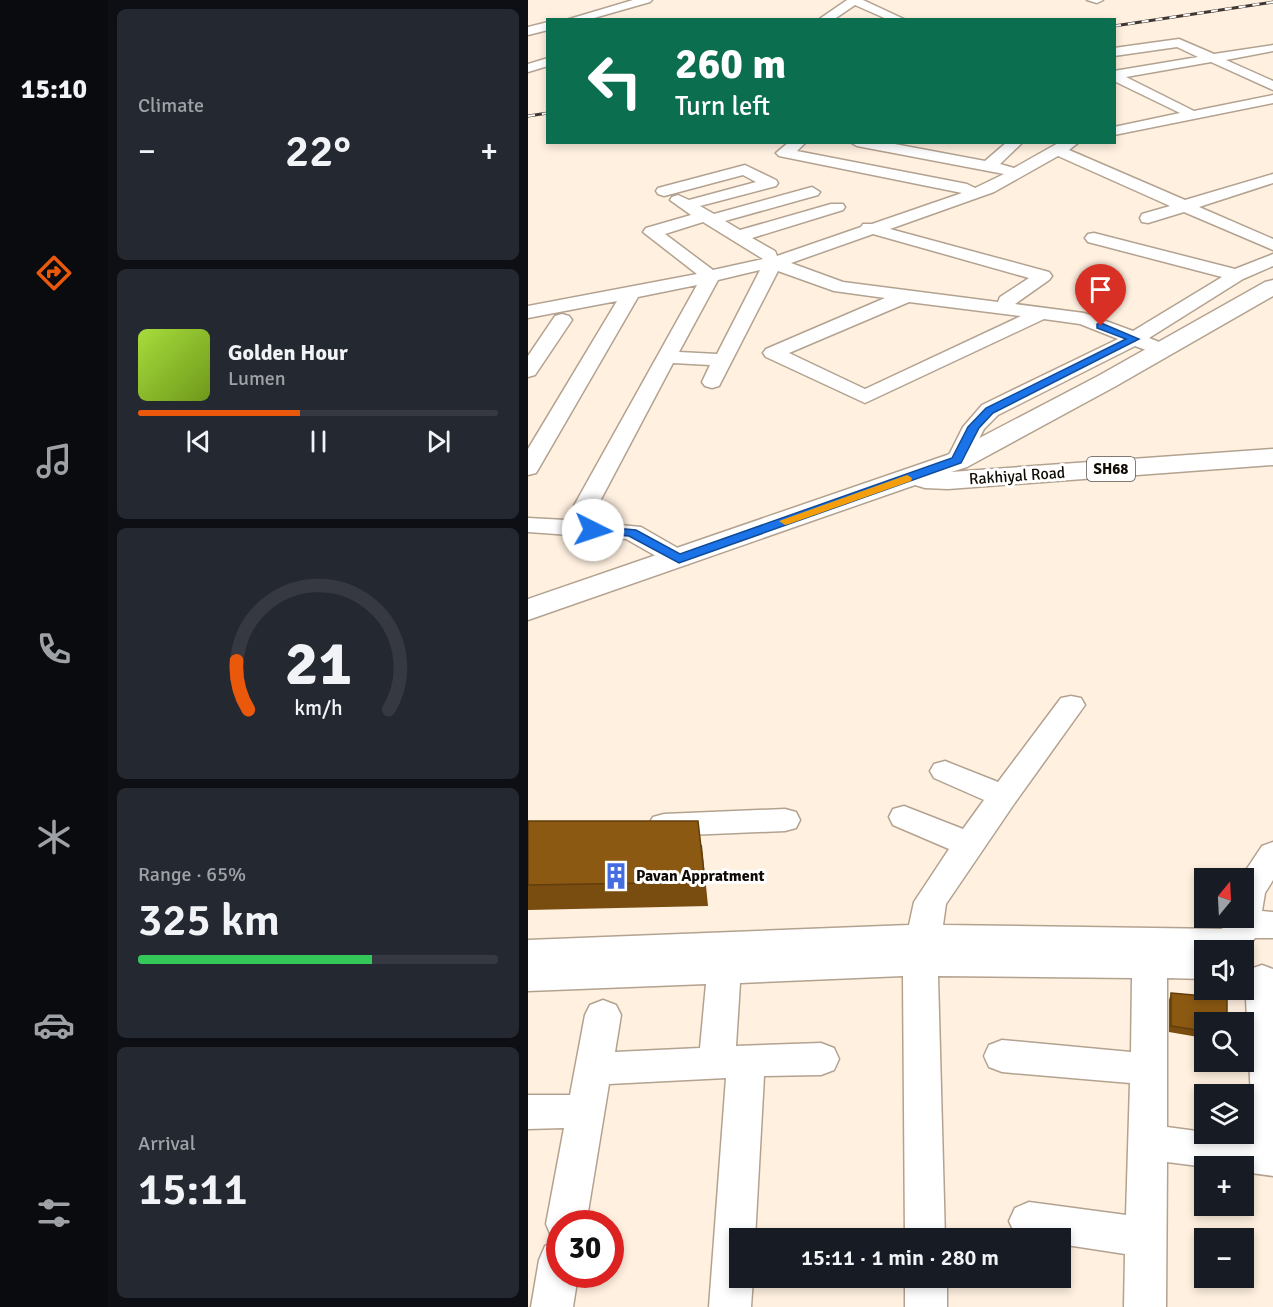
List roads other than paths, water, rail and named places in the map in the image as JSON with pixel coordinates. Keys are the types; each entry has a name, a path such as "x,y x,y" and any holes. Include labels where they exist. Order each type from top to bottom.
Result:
{"main road":[{"path":"528,626 952,471 1160,349 1273,287"},
{"path":"528,610 905,479 989,464 1273,305"},
{"name":"SH68","path":"989,464 1200,440 1273,436"},
{"name":"Rakhiyal Road","path":"952,471 1273,457"}],"street":[{"path":"579,18 646,0"},
{"path":"827,18 854,0 895,18"},
{"path":"528,31 545,28"},
{"path":"1116,52 1179,43 1273,86"},
{"path":"1116,76 1272,48"},
{"path":"528,68 546,63"},
{"path":"1116,77 1188,112"},
{"path":"1116,131 1273,97"},
{"path":"1116,125 1237,104 1262,116"},
{"path":"796,144 745,170 664,191 739,236 771,259 840,287 1084,319 1160,349"},
{"path":"869,144 1008,170"},
{"path":"712,381 771,259 967,189 1062,145"},
{"path":"1062,145 1184,206 1273,244"},
{"path":"528,312 631,293 771,259 988,189 1062,145"},
{"path":"990,165 1011,147"},
{"path":"982,148 1011,147"},
{"path":"774,157 967,189"},
{"path":"687,205 770,183 745,170"},
{"path":"1148,218 1271,177"},
{"path":"707,274 652,232 812,192"},
{"path":"739,236 837,207"},
{"path":"869,228 1043,276 1007,301"},
{"path":"1094,238 1237,275"},
{"path":"952,471 974,427 990,410 1134,339 1237,275 1273,259"},
{"path":"528,305 707,274"},
{"path":"574,528 667,357 707,274"},
{"path":"528,468 631,293"},
{"path":"907,296 773,353 865,398 1042,314"},
{"path":"528,371 562,320"},
{"path":"667,357 722,360"},
{"path":"528,525 632,532 679,559"},
{"path":"925,1228 922,950 930,902 968,844 1071,705"},
{"path":"945,771 1003,796"},
{"path":"904,817 968,844"},
{"path":"633,827 785,820"},
{"path":"1251,940 1249,891 1273,854"},
{"path":"528,954 922,950 1194,953"},
{"path":"528,977 724,970 922,950 1150,965 1194,965"},
{"path":"1145,1307 1150,965"},
{"path":"724,970 732,1061 730,1307"},
{"path":"1254,980 1273,1148"},
{"path":"568,1210 603,1015"},
{"path":"1002,1056 1148,1069"},
{"path":"592,1069 732,1061 821,1059"},
{"path":"528,1112 585,1111"},
{"path":"1148,1142 1273,1158"},
{"path":"1029,1221 1146,1237"},
{"path":"552,1307 555,1288"},
{"path":"926,1288 926,1307"}],"railway":[{"path":"1116,26 1273,2"},
{"path":"528,116 546,113"}],"place":[{"name":"Pavan Appratment","path":"616,876"}]}
